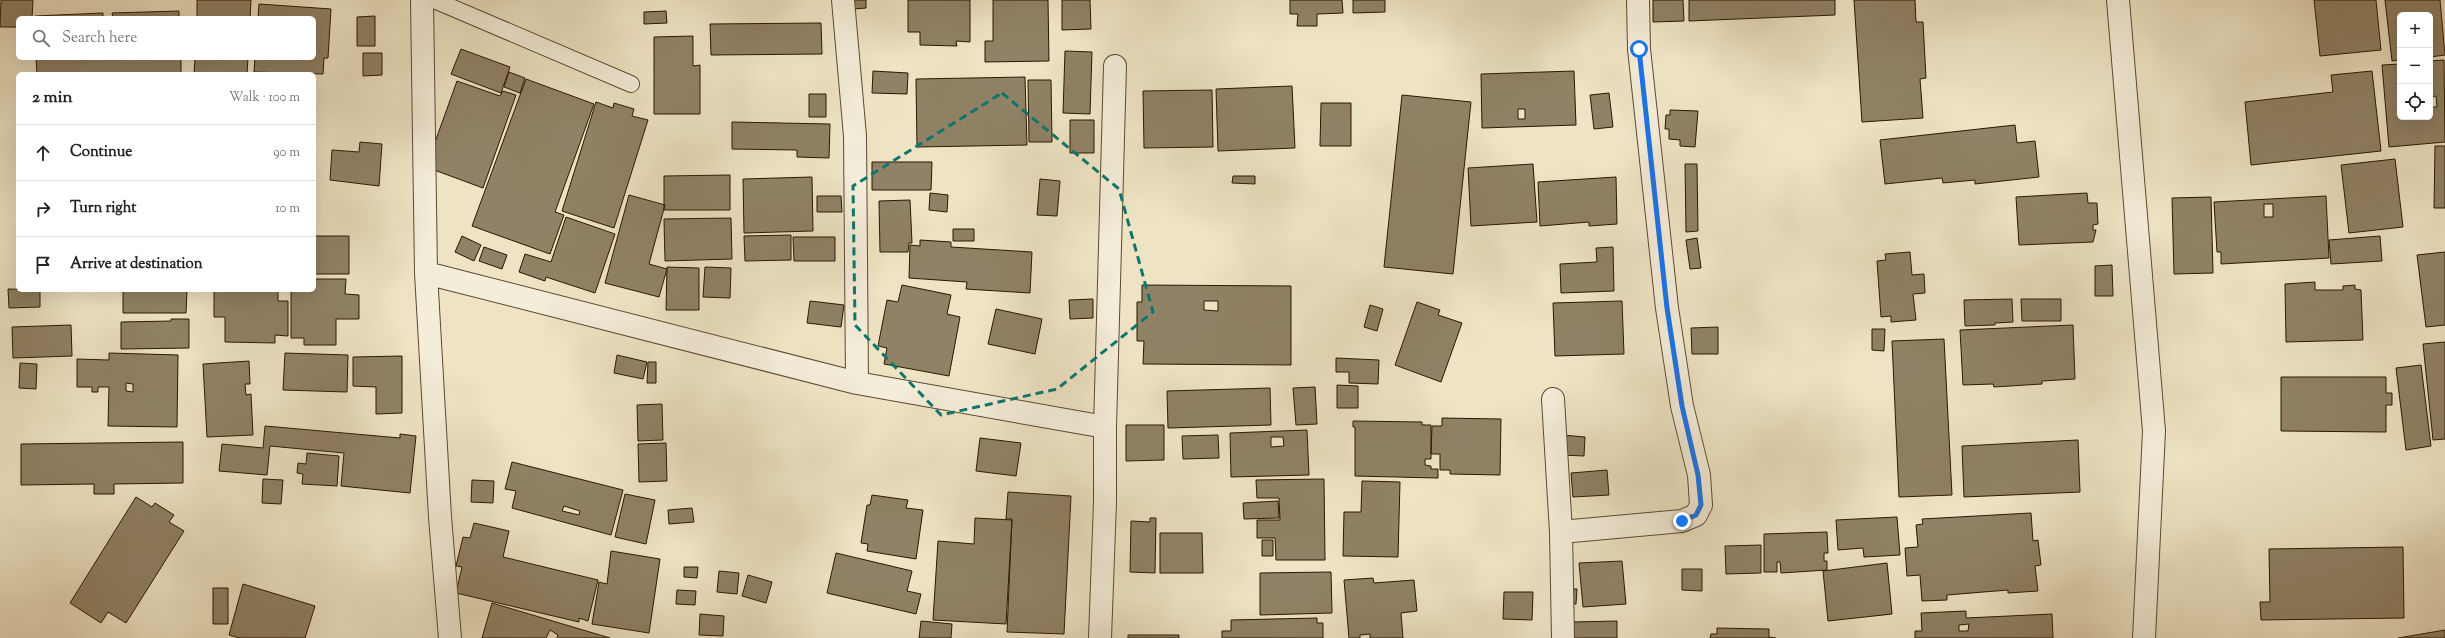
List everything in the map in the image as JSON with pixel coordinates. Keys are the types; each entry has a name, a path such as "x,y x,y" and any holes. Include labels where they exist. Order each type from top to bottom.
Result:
{"street":[{"path":"422,0 426,273 440,517 450,638"},
{"path":"843,0 855,136 856,382"},
{"path":"1561,532 1682,521 1696,515 1701,505 1698,475 1682,406 1667,308 1639,49 1638,0"},
{"path":"2118,0 2154,431 2144,638"},
{"path":"1100,638 1106,494 1105,427 1115,66"},
{"path":"426,273 856,382 1105,427"},
{"path":"1553,399 1561,532 1563,638"}],"lane":[{"path":"434,0 631,84"}],"highlighted area":[{"path":"1002,93 1119,189 1153,312 1057,389 941,415 855,325 853,186"}],"building":[{"path":"1,0 33,0 32,16 16,16 16,27 0,27"},
{"path":"197,0 251,0 250,16 197,16"},
{"path":"854,0 866,0 866,8 854,9"},
{"path":"908,0 970,0 970,42 956,41 957,46 920,45 920,32 908,32"},
{"path":"993,0 1048,0 1049,61 985,62 985,41 993,41"},
{"path":"1062,0 1090,0 1091,29 1062,30"},
{"path":"1290,0 1342,0 1343,13 1317,14 1317,26 1297,26 1298,14 1290,14"},
{"path":"1353,0 1385,0 1385,12 1353,13"},
{"path":"1653,0 1683,0 1684,21 1653,22"},
{"path":"1689,0 1835,0 1835,15 1689,21"},
{"path":"1854,0 1915,0 1916,22 1923,22 1926,78 1920,79 1923,118 1862,122"},
{"path":"2314,0 2376,0 2381,50 2320,56"},
{"path":"2385,0 2440,0 2445,55 2433,57 2433,12 2397,12 2397,60 2392,61"},
{"path":"259,4 331,9 328,58 324,58 323,74 316,74 316,72 254,72 255,60 316,60 316,16 258,16"},
{"path":"179,11 179,16 113,16 112,13"},
{"path":"666,11 667,23 644,24 644,12"},
{"path":"103,13 103,16 35,16"},
{"path":"375,16 375,46 357,46 357,17"},
{"path":"821,23 822,54 711,55 710,24"},
{"path":"693,36 693,66 700,65 700,114 654,114 654,37"},
{"path":"461,49 510,67 501,93 451,74"},
{"path":"1065,51 1092,52 1090,114 1063,113"},
{"path":"363,53 382,53 382,75 363,76"},
{"path":"36,60 181,60 181,72 37,72"},
{"path":"195,60 248,60 247,72 194,72"},
{"path":"2444,60 2445,142 2389,147 2382,65 2397,64 2397,120 2433,120 2433,107 2437,107 2436,96 2433,96 2433,61"},
{"path":"873,71 908,73 907,94 872,93"},
{"path":"1574,71 1576,125 1482,128 1481,74","holes":["1518,109 1525,109 1525,119 1518,119"]},
{"path":"2372,71 2381,151 2251,165 2245,102 2333,92 2331,75"},
{"path":"509,72 525,78 520,93 504,87"},
{"path":"1025,77 1027,145 917,147 916,79"},
{"path":"526,79 594,104 555,212 564,215 550,254 472,226"},
{"path":"1028,80 1051,80 1052,142 1029,142"},
{"path":"457,81 500,96 503,91 516,95 483,188 426,167"},
{"path":"1292,86 1295,148 1218,151 1216,89"},
{"path":"1212,90 1213,147 1144,148 1143,91"},
{"path":"1609,93 1613,127 1594,129 1590,95"},
{"path":"809,94 826,94 826,117 809,117"},
{"path":"1402,95 1471,102 1453,274 1384,267"},
{"path":"596,102 613,108 614,103 634,109 632,116 648,120 614,228 562,211"},
{"path":"1321,103 1351,103 1351,146 1320,146"},
{"path":"1670,110 1698,111 1695,147 1680,146 1680,140 1669,139 1669,129 1665,129 1666,115 1670,115"},
{"path":"1070,120 1094,120 1094,153 1070,153"},
{"path":"732,122 830,124 829,158 797,157 797,150 732,149"},
{"path":"2015,125 2017,143 2035,141 2039,177 1975,184 1975,180 1943,183 1942,178 1885,184 1880,140"},
{"path":"360,142 382,144 379,186 330,180 332,150 359,152"},
{"path":"2435,146 2445,146 2445,208 2434,208"},
{"path":"2395,159 2403,227 2349,233 2341,165"},
{"path":"872,162 932,162 931,190 872,190"},
{"path":"1533,164 1537,222 1471,226 1468,168"},
{"path":"1685,164 1697,164 1698,231 1686,232"},
{"path":"730,175 730,210 664,210 664,176"},
{"path":"1233,176 1255,176 1255,184 1232,183"},
{"path":"812,177 813,231 744,233 743,179"},
{"path":"1616,177 1617,224 1589,226 1589,222 1540,226 1538,182"},
{"path":"1040,179 1060,181 1057,216 1037,215"},
{"path":"930,193 948,195 947,212 929,210"},
{"path":"2087,193 2088,203 2097,203 2098,224 2093,225 2093,230 2096,230 2093,242 2019,245 2016,197"},
{"path":"629,195 665,205 649,264 667,269 659,297 605,283"},
{"path":"817,196 841,196 842,212 817,212"},
{"path":"2326,196 2329,258 2221,264 2221,252 2217,252 2214,202","holes":["2264,204 2273,204 2273,217 2264,217"]},
{"path":"2211,197 2213,273 2174,274 2172,198"},
{"path":"910,200 912,243 909,243 908,252 880,252 879,201"},
{"path":"566,217 615,234 595,293 546,277 545,281 519,272 525,254 551,262"},
{"path":"731,218 732,259 665,261 664,219"},
{"path":"953,229 974,229 974,241 953,241"},
{"path":"791,235 791,260 745,261 744,236"},
{"path":"316,236 349,236 349,274 316,274"},
{"path":"462,236 481,245 474,261 455,252"},
{"path":"2380,236 2382,261 2331,264 2329,240"},
{"path":"793,237 835,237 835,261 794,261"},
{"path":"1697,238 1701,268 1690,269 1686,240"},
{"path":"920,240 951,242 951,247 1032,252 1030,293 966,289 967,282 909,278 910,245 920,246"},
{"path":"484,247 507,255 502,269 479,261"},
{"path":"1613,247 1614,291 1561,293 1560,264 1597,262 1596,248"},
{"path":"1910,252 1912,275 1924,274 1925,293 1913,294 1916,320 1891,322 1891,316 1881,317 1877,261 1886,260 1885,254"},
{"path":"2445,252 2445,325 2426,327 2417,255"},
{"path":"2112,265 2113,296 2095,296 2095,266"},
{"path":"667,267 699,268 699,310 666,310"},
{"path":"705,267 731,268 730,298 703,297"},
{"path":"316,279 346,279 345,294 359,295 359,319 336,319 336,345 304,345 304,338 291,338 291,292 316,292"},
{"path":"2315,282 2315,290 2343,290 2343,286 2355,285 2355,289 2361,290 2363,340 2286,342 2285,284"},
{"path":"902,285 951,295 947,314 960,317 949,376 884,364 887,348 878,346 887,300 898,302"},
{"path":"1142,285 1291,286 1291,365 1143,364 1144,341 1137,341 1137,302 1142,302","holes":["1204,301 1218,301 1218,311 1204,310"]},
{"path":"8,289 16,289 16,292 40,292 40,307 9,308"},
{"path":"123,292 187,292 186,313 123,313"},
{"path":"214,292 278,292 278,301 288,301 288,336 275,335 275,343 225,342 225,317 214,317"},
{"path":"1093,299 1093,318 1070,319 1069,300"},
{"path":"2012,299 2013,322 1995,323 1995,325 1965,326 1964,300"},
{"path":"2021,299 2061,299 2061,321 2022,321"},
{"path":"810,301 844,305 841,327 807,323"},
{"path":"1622,301 1624,354 1555,356 1553,303"},
{"path":"1417,302 1440,310 1438,315 1462,323 1441,382 1395,365"},
{"path":"1370,305 1383,309 1377,331 1364,327"},
{"path":"996,309 1042,319 1035,354 988,344"},
{"path":"171,319 189,319 189,348 121,349 121,322 171,321"},
{"path":"71,325 72,356 13,358 12,327"},
{"path":"2073,325 2075,379 2042,381 2042,384 1994,387 1993,384 1963,385 1960,330"},
{"path":"1718,327 1718,354 1692,354 1691,328"},
{"path":"1872,329 1885,329 1884,351 1872,350"},
{"path":"1944,339 1952,495 1899,497 1892,341"},
{"path":"2445,342 2445,439 2433,440 2423,344"},
{"path":"109,353 178,355 177,427 108,426 109,387 98,387 98,392 92,392 92,387 77,387 77,359 109,360","holes":["126,383 133,384 133,392 126,391"]},
{"path":"285,353 348,355 347,392 283,390"},
{"path":"617,355 647,362 643,379 614,373"},
{"path":"402,356 402,413 376,414 376,387 353,386 353,357"},
{"path":"1336,358 1379,360 1378,384 1349,383 1349,372 1336,372"},
{"path":"249,361 250,384 245,384 246,395 251,394 253,435 207,437 203,364"},
{"path":"648,362 656,362 656,383 647,383"},
{"path":"20,363 37,364 36,389 19,388"},
{"path":"2421,365 2431,446 2406,450 2396,368"},
{"path":"2281,377 2386,377 2386,393 2392,393 2392,405 2386,405 2386,432 2281,431"},
{"path":"1337,385 1358,386 1358,408 1337,408"},
{"path":"1315,387 1317,424 1296,425 1293,388"},
{"path":"1270,388 1271,425 1168,428 1167,391"},
{"path":"662,404 663,440 638,441 637,405"},
{"path":"1442,418 1501,419 1500,475 1450,474 1450,470 1440,470 1440,454 1431,454 1432,426 1442,426"},
{"path":"1353,421 1422,422 1422,425 1431,425 1431,459 1425,459 1425,465 1431,466 1431,469 1438,469 1438,478 1355,476 1355,427 1353,427"},
{"path":"1126,425 1164,425 1164,460 1126,461"},
{"path":"265,426 400,438 400,434 416,436 410,493 341,486 344,453 270,446 267,475 219,471 222,444 263,448"},
{"path":"1307,430 1309,475 1231,477 1230,433","holes":["1271,437 1283,437 1284,446 1271,447"]},
{"path":"1218,435 1219,458 1183,459 1182,436"},
{"path":"1562,435 1585,437 1584,456 1561,455"},
{"path":"980,438 1021,443 1016,476 976,471"},
{"path":"2078,440 2080,492 1964,497 1962,446"},
{"path":"183,442 183,483 114,484 114,494 94,494 94,484 21,485 21,444"},
{"path":"666,443 667,481 639,482 638,444"},
{"path":"307,453 339,456 337,486 302,484 303,474 297,473 298,463 306,464"},
{"path":"512,462 623,490 611,535 512,508 516,491 505,489","holes":["564,506 580,511 579,515 562,511"]},
{"path":"1607,470 1609,495 1573,497 1571,473"},
{"path":"263,479 283,480 281,504 262,503"},
{"path":"1324,479 1325,560 1276,560 1275,538 1257,538 1257,520 1280,520 1279,498 1257,498 1256,480"},
{"path":"472,480 494,481 493,503 471,502"},
{"path":"1362,481 1400,482 1398,557 1343,556 1344,512 1361,512"},
{"path":"1008,492 1071,496 1064,634 1007,632 1012,519 1006,519"},
{"path":"625,494 655,500 646,544 615,537"},
{"path":"872,495 908,500 906,508 923,510 916,559 867,551 868,544 861,543 867,505 870,505"},
{"path":"136,497 152,507 155,503 174,515 169,522 184,531 126,623 108,612 101,623 70,603"},
{"path":"1278,501 1279,518 1244,519 1243,503"},
{"path":"692,508 694,522 669,524 668,510"},
{"path":"2031,513 2033,541 2038,540 2041,565 2035,566 2038,591 2008,593 2008,590 1947,595 1947,600 1922,601 1920,575 1907,576 1905,548 1918,547 1916,525 1923,524 1922,519"},
{"path":"1897,517 1900,555 1864,557 1863,548 1838,550 1836,520"},
{"path":"975,518 1012,520 1006,624 933,620 938,541 974,544"},
{"path":"1150,518 1156,518 1155,573 1130,572 1131,521 1150,522"},
{"path":"474,523 509,531 503,557 598,580 588,621 579,618 579,622 456,593 462,567 456,566 463,537 470,538"},
{"path":"1827,532 1828,553 1824,553 1824,561 1827,561 1827,570 1781,573 1780,562 1777,562 1777,572 1764,572 1764,534"},
{"path":"1160,533 1202,533 1203,573 1160,573"},
{"path":"1262,540 1273,540 1273,556 1262,556"},
{"path":"1761,545 1761,573 1726,574 1725,546"},
{"path":"2403,547 2404,618 2261,620 2260,602 2270,602 2269,549"},
{"path":"611,551 660,559 649,633 592,624 599,582 607,584"},
{"path":"836,553 912,571 907,591 921,594 916,614 827,593"},
{"path":"1622,561 1626,604 1583,607 1579,563"},
{"path":"1887,563 1892,614 1828,621 1823,571"},
{"path":"684,567 698,567 697,578 684,577"},
{"path":"1682,569 1702,569 1702,591 1682,590"},
{"path":"719,571 739,573 737,594 717,592"},
{"path":"1331,572 1332,613 1260,615 1260,573"},
{"path":"748,575 772,582 766,603 742,596"},
{"path":"1373,578 1374,583 1414,580 1417,611 1401,613 1403,638 1370,638 1370,634 1360,635 1360,638 1349,638 1344,580"},
{"path":"243,584 315,606 305,638 240,638 229,635"},
{"path":"213,588 228,588 228,624 213,624"},
{"path":"1568,589 1577,589 1576,604 1567,604"},
{"path":"677,590 696,591 695,605 676,604"},
{"path":"1504,592 1533,592 1532,620 1503,619"},
{"path":"492,603 610,638 557,638 558,635 550,630 546,638 482,638"},
{"path":"1966,611 1966,618 2052,614 2053,638 1915,638 1915,631 1922,631 1921,613","holes":["1969,624 1968,631 1959,631 1959,625"]},
{"path":"700,614 724,616 723,636 699,635"},
{"path":"1317,618 1317,623 1323,623 1323,638 1222,638 1222,631 1231,631 1231,620"},
{"path":"921,621 952,624 951,638 919,638"},
{"path":"1617,621 1617,638 1573,638 1573,622"},
{"path":"1717,628 1769,629 1769,637 1776,638 1710,638 1711,634 1717,634"},
{"path":"2445,630 2445,638 2398,638"},
{"path":"1128,635 1179,635 1179,638 1128,638"}],"route":[{"path":"1639,49 1667,308 1682,406 1698,475 1701,505 1696,515 1682,521"}]}
